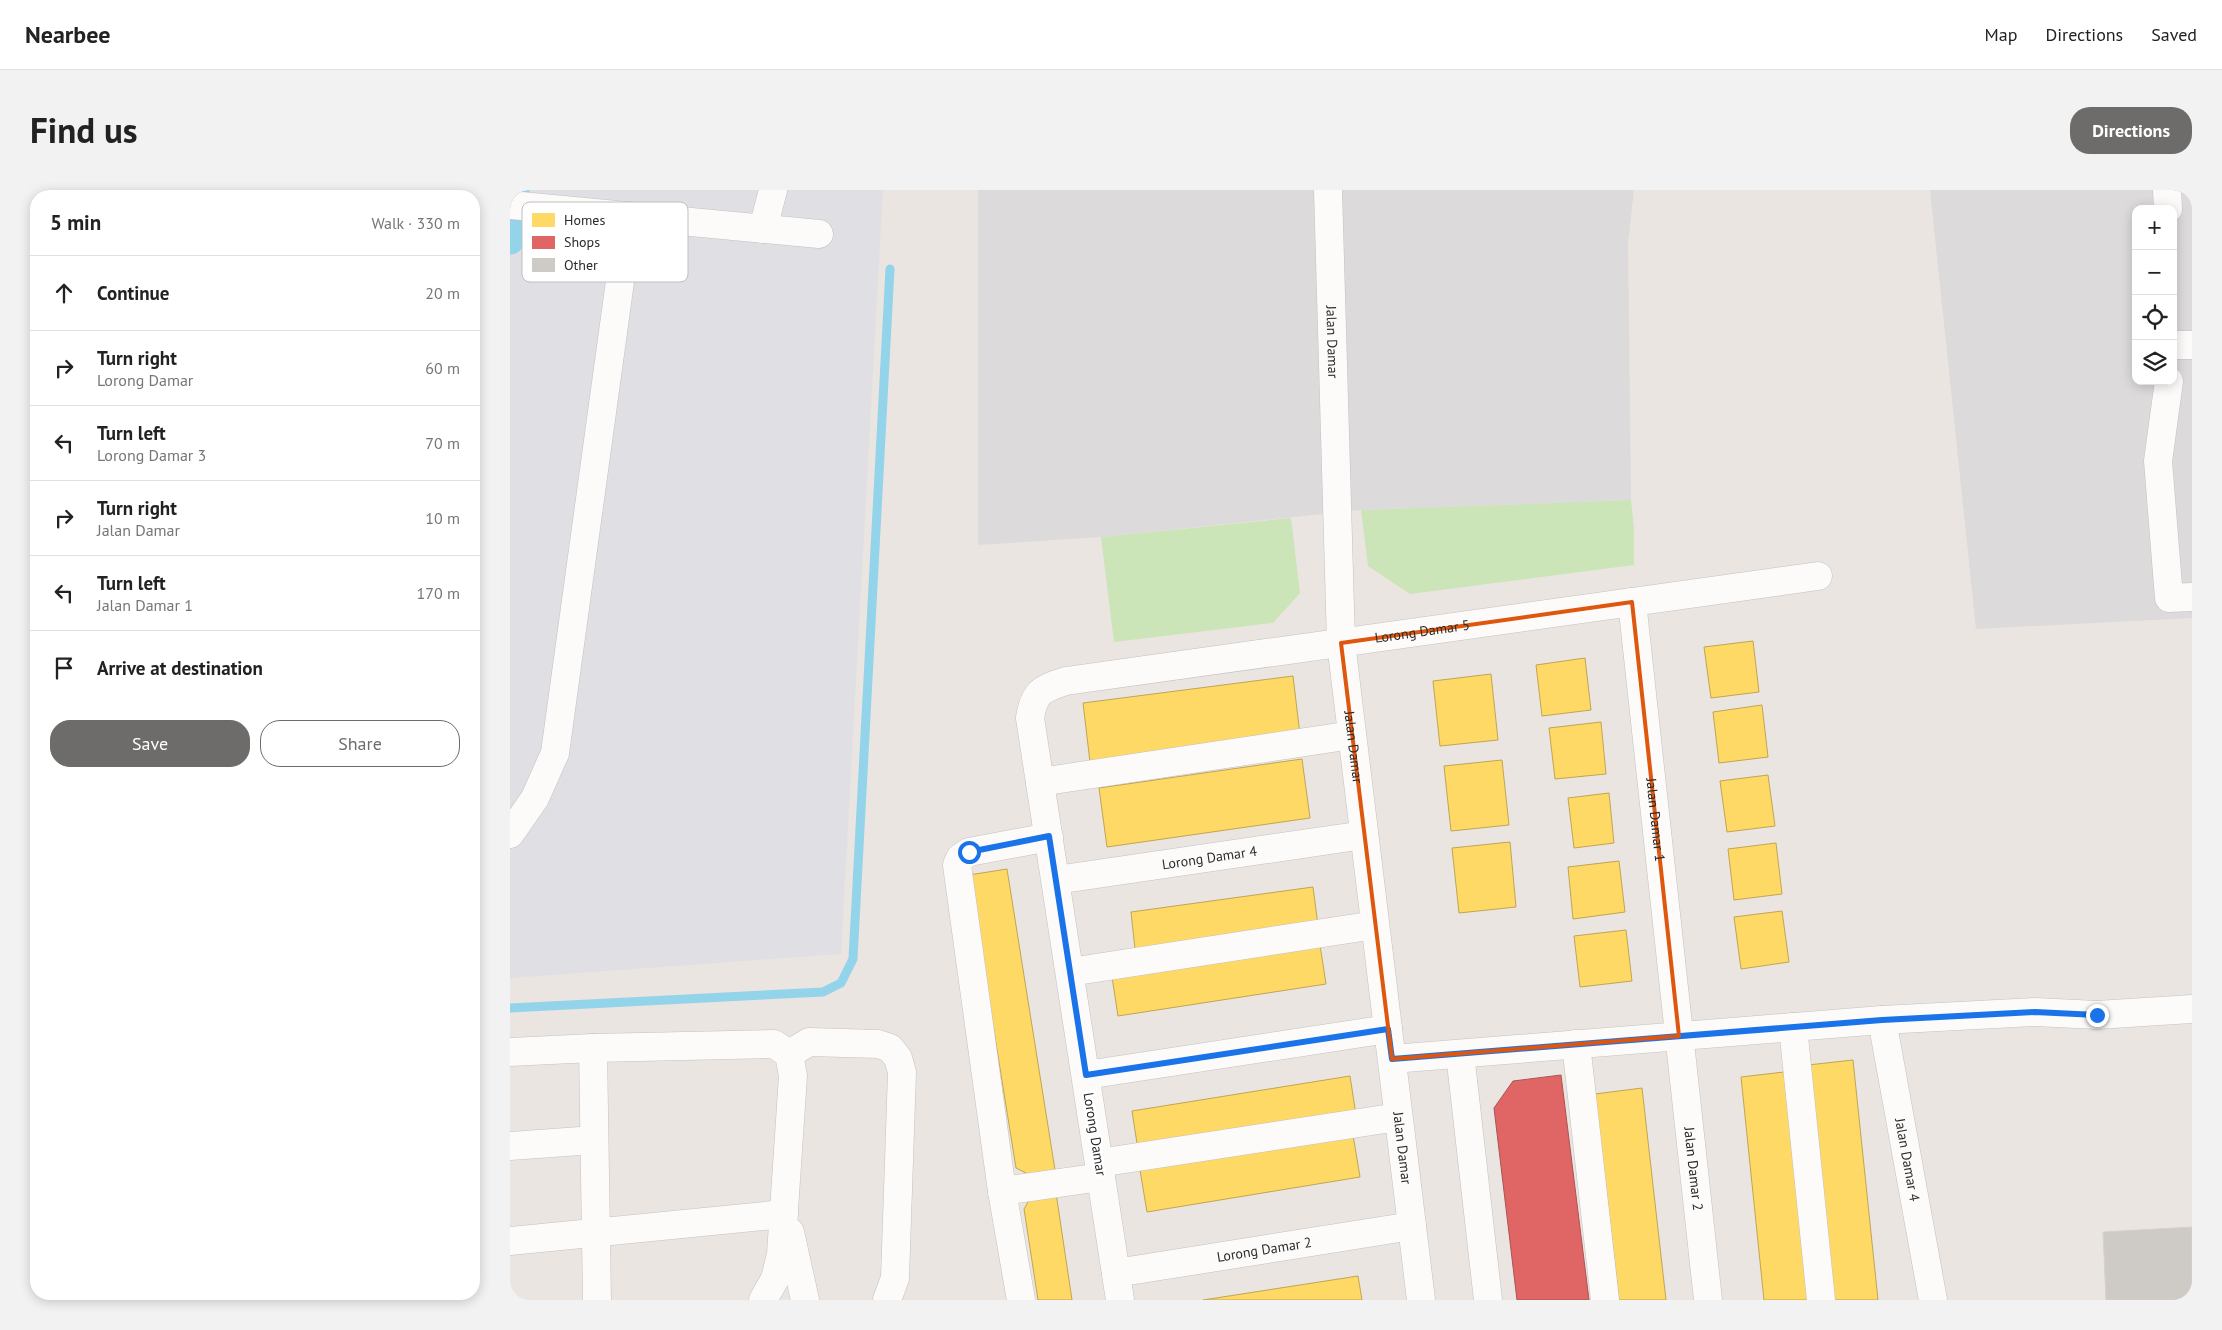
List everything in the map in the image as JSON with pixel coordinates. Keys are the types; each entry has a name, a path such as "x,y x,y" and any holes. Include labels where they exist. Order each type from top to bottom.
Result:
{"street":[{"path":"763,229 773,190"},
{"name":"Jalan Damar","path":"1328,190 1341,643 1421,1300"},
{"path":"2167,190 2168,205"},
{"path":"688,222 819,234"},
{"path":"510,834 535,798 555,753 619,282"},
{"path":"2177,346 2192,345"},
{"path":"2168,385 2158,461 2169,598 2192,597"},
{"name":"Lorong Damar 5","path":"1033,700 1042,691 1066,681 1818,576"},
{"name":"Jalan Damar 1","path":"1632,602 1679,1036"},
{"name":"Lorong Damar","path":"1033,700 1030,718 1120,1300"},
{"path":"1040,782 1352,735"},
{"name":"Lorong Damar 4","path":"1056,880 1364,835"},
{"path":"1021,1300 1002,1191 957,865 960,858 969,852 1049,836"},
{"path":"1070,972 1375,924"},
{"path":"1392,1059 1882,1020 2035,1012 2097,1015 2192,1009"},
{"name":"Jalan Damar 4","path":"1882,1020 1933,1300"},
{"path":"1793,1027 1821,1300"},
{"path":"1086,1075 1388,1029"},
{"name":"Jalan Damar 2","path":"1679,1036 1708,1300"},
{"path":"789,1054 809,1042 878,1044 890,1048 898,1058 902,1072 895,1278 887,1300"},
{"path":"510,1052 774,1044 789,1054 793,1076 781,1254 774,1279 763,1300"},
{"path":"1576,1044 1605,1300"},
{"path":"593,1048 597,1300"},
{"path":"1460,1054 1488,1300"},
{"path":"1002,1191 1100,1170 1398,1117"},
{"path":"510,1146 594,1140"},
{"path":"510,1241 784,1214"},
{"path":"784,1214 791,1233 804,1300"},
{"name":"Lorong Damar 2","path":"1116,1273 1412,1226"}],"highlighted area":[{"path":"1632,602 1679,1036 1392,1059 1341,643"}],"shaded area":[{"path":"510,190 883,190 841,954 510,978"},
{"path":"978,190 1634,190 1628,243 1631,500 1361,510 1101,537 978,545"},
{"path":"1930,190 2192,190 2192,618 1976,629"}],"green space":[{"path":"1631,500 1634,529 1634,565 1410,594 1368,566 1361,510"},
{"path":"1291,518 1300,593 1273,623 1114,642 1101,537"}],"building: Homes":[{"path":"1753,641 1759,692 1711,698 1704,647"},
{"path":"1585,658 1591,710 1542,716 1536,665"},
{"path":"1491,674 1498,740 1440,746 1433,681"},
{"path":"1293,676 1300,735 1090,762 1083,703"},
{"path":"1762,705 1768,757 1719,763 1713,712"},
{"path":"1601,722 1606,774 1555,779 1549,728"},
{"path":"1302,759 1310,818 1107,847 1099,788"},
{"path":"1502,760 1509,825 1451,831 1444,766"},
{"path":"1768,775 1775,826 1727,832 1720,781"},
{"path":"1609,793 1614,843 1574,848 1568,798"},
{"path":"1510,842 1516,907 1459,913 1452,848"},
{"path":"1776,843 1782,894 1734,900 1728,849"},
{"path":"1619,861 1625,912 1573,919 1568,867"},
{"path":"1007,869 1055,1170 1028,1174 1016,1168 969,875"},
{"path":"1313,887 1318,925 1135,949 1131,912"},
{"path":"1782,911 1789,962 1741,969 1734,917"},
{"path":"1626,930 1632,981 1580,987 1574,936"},
{"path":"1320,945 1326,984 1118,1016 1112,977"},
{"path":"1853,1060 1878,1300 1832,1300 1808,1065"},
{"path":"1784,1072 1808,1300 1764,1300 1741,1077"},
{"path":"1350,1076 1356,1115 1138,1150 1132,1111"},
{"path":"1642,1088 1666,1300 1619,1300 1595,1094"},
{"path":"1353,1135 1360,1177 1147,1212 1140,1170"},
{"path":"1056,1193 1072,1300 1038,1300 1024,1209 1031,1197"},
{"path":"1358,1276 1362,1300 1203,1300"}],"building: Shops":[{"path":"1561,1075 1589,1300 1517,1300 1494,1108 1513,1081"}],"building: Other":[{"path":"2192,1227 2192,1300 2106,1300 2103,1232"}],"waterway":[{"path":"510,240 515,190"},
{"path":"510,1008 823,992 841,983 853,959 890,269"}],"route":[{"path":"969,852 1049,836 1086,1075 1388,1029 1392,1059 1882,1020 2035,1012 2097,1015"}]}
